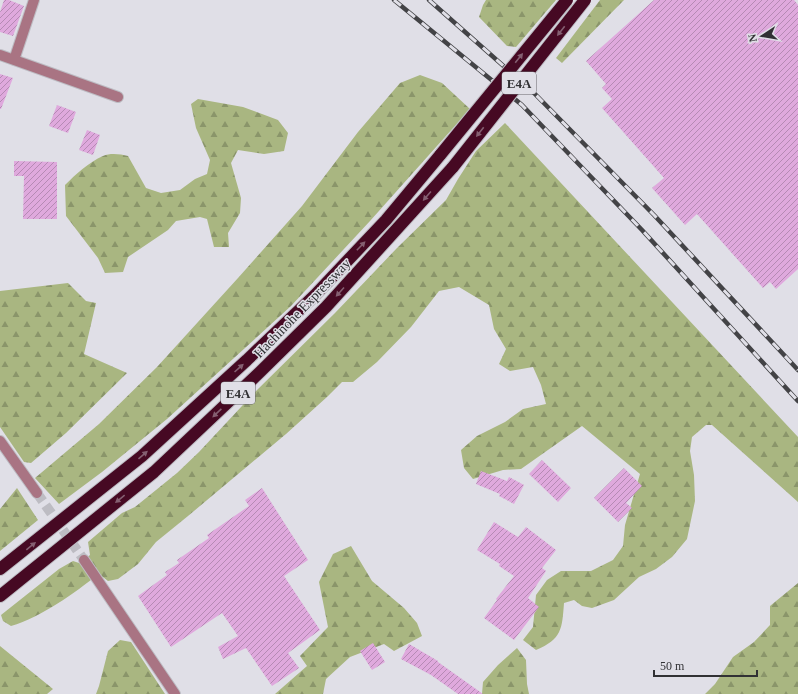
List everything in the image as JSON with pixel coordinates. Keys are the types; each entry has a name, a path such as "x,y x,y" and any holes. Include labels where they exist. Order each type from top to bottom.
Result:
{"highway":[{"name":"Hachinohe Expressway","path":"0,569 142,456 247,360 314,295 386,220 567,0"},
{"name":"Hachinohe Expressway","path":"0,596 154,472 260,372 326,307 453,167 585,0"}],"street":[{"path":"14,60 34,0"},
{"path":"0,56 118,97"},
{"path":"0,441 37,493"},
{"path":"84,560 175,694"}],"green space":[{"path":"486,0 556,0 516,47 507,46 479,17"},
{"path":"600,0 624,0 562,63 556,58"},
{"path":"420,75 442,83 470,109 370,221 291,306 167,419 102,472 59,504 35,478 99,424 157,367 302,206 358,132 400,83"},
{"path":"198,99 243,107 278,120 288,133 284,151 264,154 238,150 231,163 241,198 240,213 228,233 229,247 214,247 207,219 200,217 176,221 168,230 128,257 123,272 105,273 98,258 66,216 65,185 87,165 103,156 112,154 128,156 146,188 161,193 180,190 195,179 207,174 210,160 196,128 191,104"},
{"path":"505,123 798,437 798,502 712,425 706,425 692,437 690,451 694,475 695,501 687,539 672,557 656,569 639,577 614,600 592,608 582,606 574,600 564,603 559,632 551,642 536,650 523,640 533,627 536,595 547,580 561,571 591,571 613,560 623,546 625,525 640,474 582,426 521,469 503,470 473,479 464,468 461,450 477,436 505,422 523,409 546,404 541,385 533,367 510,371 499,364 506,349 494,329 489,305 459,287 439,291 411,327 377,362 353,382 342,382 286,434 156,542 138,564 118,579 108,581 99,574 46,611 34,617 11,626 3,621 1,615 59,569 73,561 79,563 90,555 88,542 122,513 135,507 177,473 199,452 256,391 446,200 476,151"},
{"path":"68,283 86,301 96,303 84,354 127,373 66,433 31,463 24,462 0,427 0,291"},
{"path":"17,488 38,520 0,551 0,509"},
{"path":"351,546 372,581 404,608 417,623 422,636 394,651 384,644 350,657 326,679 323,694 275,694 307,666 300,656 328,627 319,582 333,554"},
{"path":"798,583 798,694 705,694 715,684 733,657 754,642 770,625 770,606"},
{"path":"120,640 131,642 165,694 96,694 108,651"},
{"path":"0,646 53,689 47,694 0,694"},
{"path":"517,648 526,660 529,694 482,694 483,682 498,665"}],"building":[{"path":"4,0 9,0 24,6 13,36 0,32 0,12"},
{"path":"654,0 794,0 798,5 798,269 776,289 770,282 763,288 697,214 685,225 652,188 664,178 602,108 612,99 602,88 606,84 586,61"},
{"path":"0,74 13,78 1,109 0,109"},
{"path":"57,105 76,112 68,133 49,126"},
{"path":"87,130 100,135 93,155 79,150"},
{"path":"14,161 57,162 57,219 23,219 24,176 14,176"},
{"path":"542,460 571,488 558,502 529,474"},
{"path":"624,468 642,486 626,503 632,508 618,522 594,498"},
{"path":"481,471 507,481 509,477 524,485 514,504 499,496 500,494 476,484"},
{"path":"262,488 308,560 284,576 320,630 288,653 299,668 272,686 246,648 223,659 218,647 238,636 222,613 171,647 138,596 167,575 165,572 179,563 177,560 209,538 207,535 249,506 245,500"},
{"path":"494,522 518,537 526,527 556,550 542,568 546,571 528,598 539,607 514,640 484,618 497,600 496,599 514,576 499,566 500,564 477,550"},
{"path":"373,643 385,662 372,670 360,651"},
{"path":"409,644 438,661 483,694 458,694 431,675 401,659"}],"tunnel":[{"path":"37,493 84,560"}],"railway":[{"path":"394,0 522,105 642,230 798,401"},
{"path":"429,0 534,93 654,215 798,370"}]}
